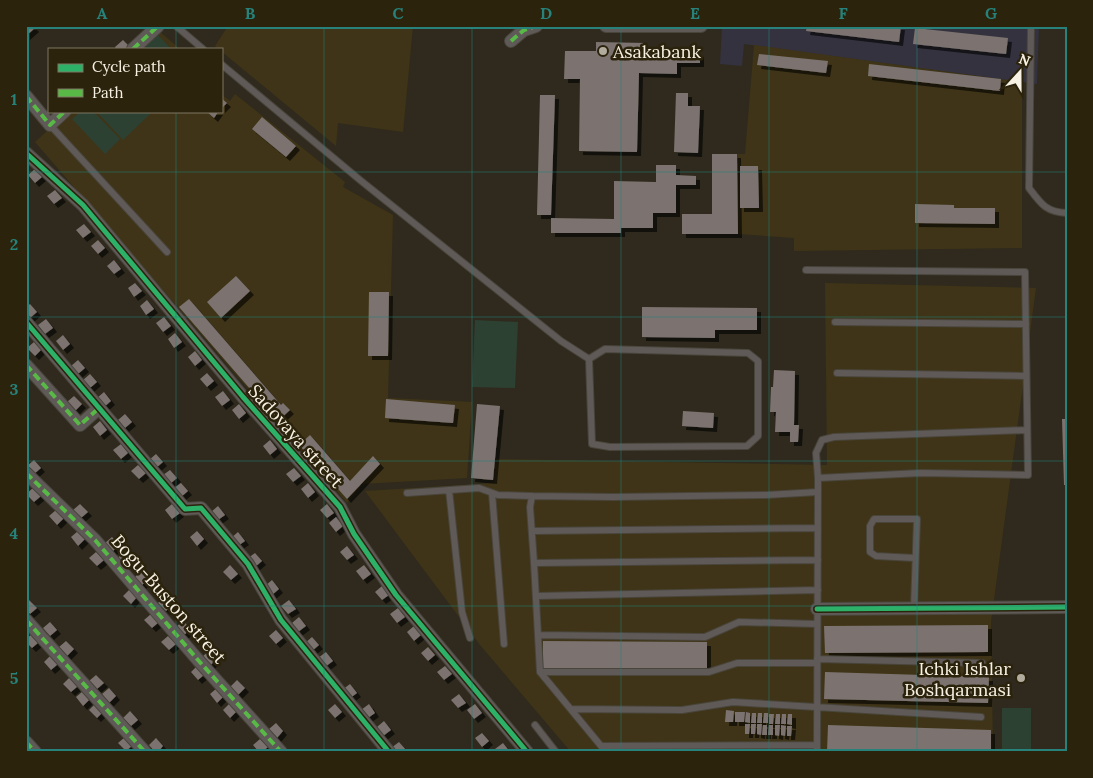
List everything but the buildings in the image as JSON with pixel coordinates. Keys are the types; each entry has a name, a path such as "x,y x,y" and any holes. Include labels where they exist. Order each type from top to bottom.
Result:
{"street":[{"path":"134,48 158,26"},
{"path":"511,41 524,30 536,26"},
{"path":"606,26 700,26"},
{"path":"26,96 50,125 64,112"},
{"name":"Sadovaya street","path":"26,153 82,205 242,397 340,507 354,534 396,595 527,752"},
{"path":"26,322 185,509 201,508 248,564 281,620 389,752"},
{"path":"26,365 80,425 99,408"},
{"name":"Bogu-Buston street","path":"26,473 95,540 280,752"},
{"path":"817,608 1067,607"},
{"path":"26,620 145,752"},
{"path":"26,742 35,752"}],"lane":[{"path":"176,26 202,48"},
{"path":"1031,26 1029,188 1041,205 1057,212 1067,213"},
{"path":"222,65 368,186 561,341 589,358"},
{"path":"50,125 167,252"},
{"path":"806,270 1025,272 1028,475 921,474 818,478"},
{"path":"835,322 1026,324"},
{"path":"606,349 748,353 758,361 758,436 747,446 610,447 592,444 589,358 606,349"},
{"path":"837,373 1026,376"},
{"path":"532,496 530,507 540,672 604,749 817,748 818,478 816,453 822,440 834,437 1027,430"},
{"path":"407,493 480,488 498,495 613,497 766,495 818,492"},
{"path":"449,490 462,612 470,638"},
{"path":"492,493 504,644"},
{"path":"914,608 916,519 874,519 870,526 870,552 876,556 915,558"},
{"path":"532,530 818,528"},
{"path":"534,563 818,560"},
{"path":"536,596 818,590"},
{"path":"538,635 705,637 739,622 817,624"},
{"path":"540,672 709,672 737,663 817,661 982,663"},
{"path":"572,709 682,710 732,702 981,717"},
{"path":"535,725 556,752"}],"shaded area":[{"path":"228,26 413,26 403,132 338,123 336,146 222,52 222,48 215,46"},
{"path":"722,26 1039,26 1037,84 744,44 742,66 720,64"},
{"path":"159,31 179,48 140,48"},
{"path":"754,45 1022,82 1022,248 794,251 794,238 738,234 737,154 745,154"},
{"path":"235,94 345,182 343,187 393,215 388,398 472,402 467,478 362,484 347,503 35,142 68,112 222,112 222,95 230,101"},
{"path":"825,283 1036,288 991,622 993,752 571,752 480,645 365,491 494,483 495,459 827,465"}],"green space":[{"path":"158,35 170,48 144,48"},
{"path":"80,112 94,112 120,139 105,154 72,119"},
{"path":"97,112 152,112 123,140"},
{"path":"475,320 518,322 515,388 472,387"},
{"path":"1002,708 1031,708 1031,752 1002,752"}],"marked path":[{"path":"134,48 158,26"},
{"path":"511,41 524,30 536,26"},
{"path":"606,26 701,26"},
{"path":"26,96 50,125 64,112"},
{"path":"26,365 80,425 99,408"},
{"path":"26,473 95,540 198,660 281,752"},
{"path":"26,620 145,752"},
{"path":"26,742 35,752"}],"cycle path":[{"path":"26,153 83,205 243,397 340,507 354,534 396,595 527,752"},
{"path":"26,322 185,509 201,508 248,564 281,620 389,752"},
{"path":"817,609 1067,607"}],"place":[{"name":"Asakabank","path":"603,51"},
{"name":"Ichki Ishlar Boshqarmasi","path":"1021,678"}]}
